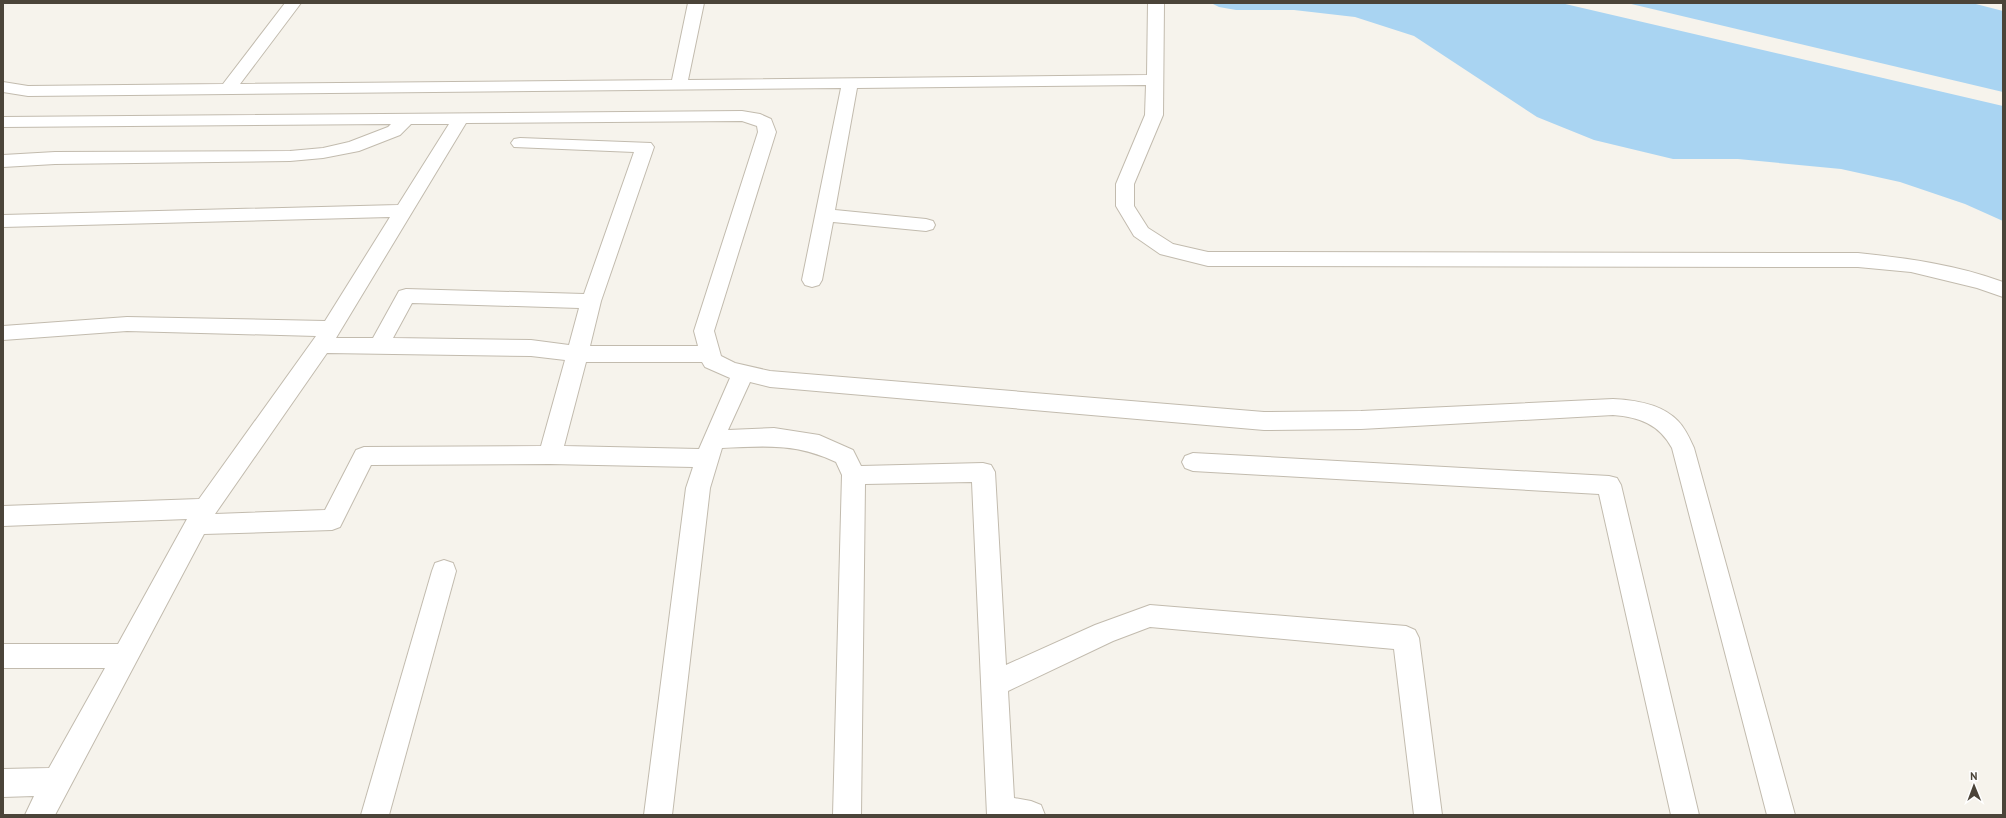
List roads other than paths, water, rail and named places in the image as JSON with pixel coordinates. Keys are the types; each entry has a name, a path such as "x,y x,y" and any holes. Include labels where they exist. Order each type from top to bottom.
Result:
{"street":[{"path":"228,89 293,3"},
{"path":"679,85 696,3"},
{"path":"1156,3 1154,115 1125,184 1125,206 1141,232 1167,249 1208,259 1858,260 1910,265 1982,282 2003,290"},
{"path":"3,87 28,91 1154,80"},
{"path":"812,280 850,83"},
{"path":"3,122 742,116 754,118 765,123 767,132 704,332 712,361 730,370 770,379 1264,421 1361,420 1613,407 1630,408 1660,418 1670,427 1683,448 1781,815"},
{"path":"39,815 201,516 326,337 461,118"},
{"path":"3,161 55,158 290,156 316,154 353,147 369,142 394,131 406,119"},
{"path":"520,143 645,147 591,301 550,455"},
{"path":"3,221 404,211"},
{"path":"824,215 926,225"},
{"path":"383,338 406,296 591,301"},
{"path":"3,333 126,324 531,348 577,354 710,354"},
{"path":"658,815 698,488 711,448 743,373"},
{"path":"3,516 201,516 332,520 364,456 550,455 711,448 774,437 819,444 845,456 854,475 848,815"},
{"path":"1193,462 1609,485 1685,815"},
{"path":"854,475 983,472 1001,813 1031,815"},
{"path":"374,815 444,570"},
{"path":"994,684 1104,633 1150,616 1406,638 1428,815"},
{"path":"3,656 125,656"},
{"path":"3,782 56,782"}],"water":[{"path":"1211,3 1561,3 2003,106 2003,221 1965,204 1900,182 1841,169 1738,159 1673,159 1594,140 1537,117 1414,36 1355,17 1294,10 1236,10 1219,7"},
{"path":"1627,3 1972,3 2003,11 2003,92"}]}
